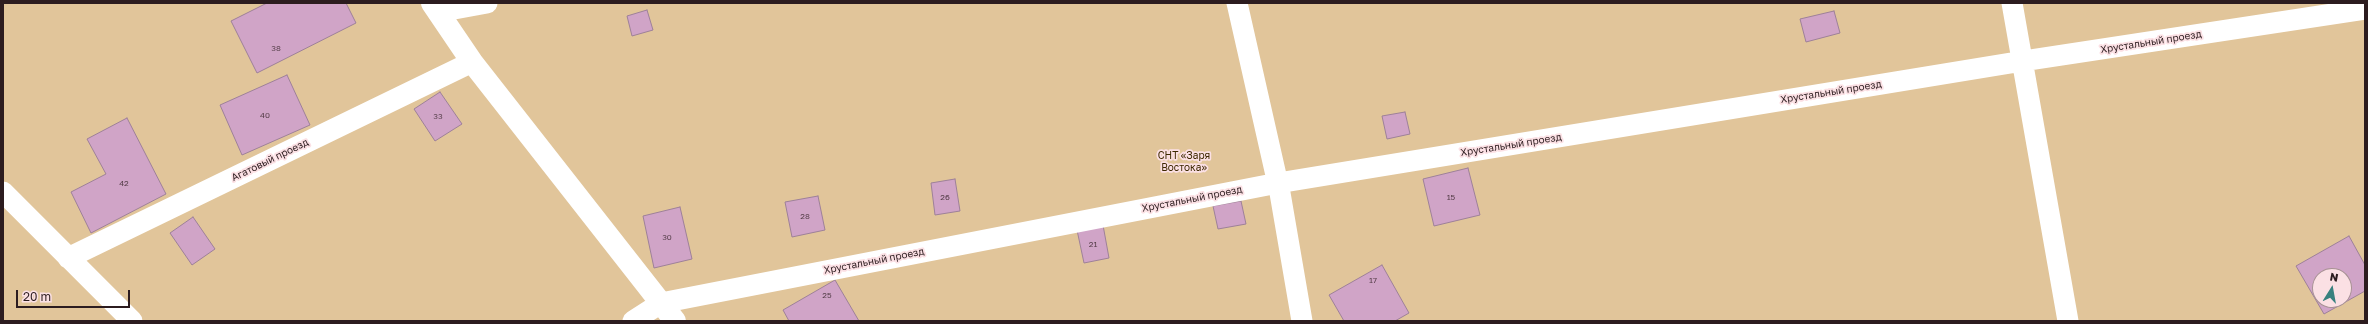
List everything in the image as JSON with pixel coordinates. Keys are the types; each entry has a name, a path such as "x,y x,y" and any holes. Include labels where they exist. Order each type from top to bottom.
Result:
{"street":[{"path":"435,8 472,62 675,321"}],"lane":[{"path":"435,8 488,3"},
{"path":"1237,3 1278,183 1302,321"},
{"path":"2012,3 2068,321"},
{"name":"Хрустальный проезд","path":"661,303 1278,183 2023,61 2365,10"},
{"name":"Агатовый проезд","path":"68,258 472,62"},
{"path":"3,192 132,321"},
{"path":"633,321 661,303"}],"green space":[{"name":"СНТ «Заря Востока»","path":"3,3 2365,3 2365,321 3,321"}],"building":[{"path":"267,3 346,3 356,23 257,73 231,21"},
{"path":"647,10 653,30 632,36 627,16"},
{"path":"1834,11 1840,33 1806,42 1800,19"},
{"path":"287,75 310,125 242,155 220,105"},
{"path":"440,92 462,124 435,141 414,109"},
{"path":"1405,112 1410,134 1387,139 1382,116"},
{"path":"127,118 166,194 91,233 71,192 106,174 87,139"},
{"path":"1468,168 1480,215 1434,226 1423,179"},
{"path":"955,179 960,211 935,215 931,183"},
{"path":"818,196 825,230 792,237 785,202"},
{"path":"1241,201 1246,224 1218,229 1213,206"},
{"path":"680,207 692,259 654,268 643,216"},
{"path":"193,217 215,249 192,265 170,233"},
{"path":"1103,225 1109,258 1084,263 1077,230"},
{"path":"2349,236 2365,265 2365,291 2352,298 2352,268 2312,268 2312,293 2296,266"},
{"path":"1382,265 1409,313 1395,321 1344,321 1329,295"},
{"path":"835,280 859,321 789,321 783,310"},
{"path":"2320,308 2335,308 2324,314"}]}
